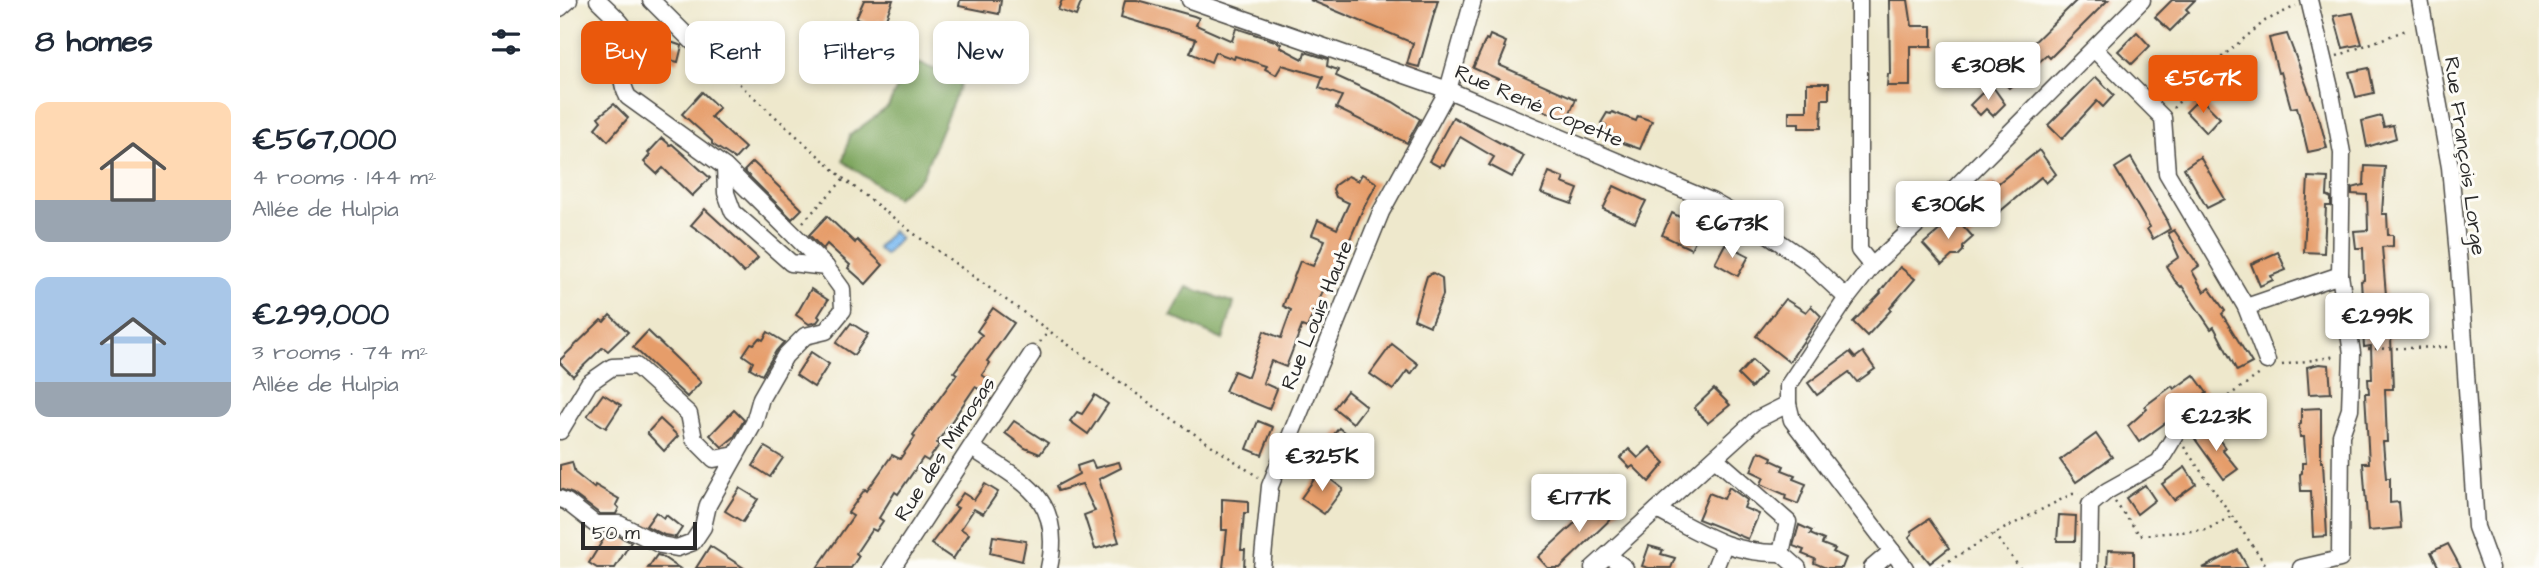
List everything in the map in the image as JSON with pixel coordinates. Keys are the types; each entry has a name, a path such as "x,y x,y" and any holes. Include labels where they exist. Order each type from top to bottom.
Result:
{"street":[{"path":"560,8 569,0"},
{"path":"560,499 595,524 619,524 661,545 677,548 693,542 703,527 708,505 754,423 761,398 785,356 805,336 826,331 843,310 842,289 826,267 792,233 725,167 628,97 621,84 622,72 632,52 632,41 626,30 598,0"},
{"path":"651,0 685,34"},
{"name":"Rue René Copette","path":"1190,0 1448,90 1711,201 1762,230 1808,262 1847,298"},
{"name":"Rue Louis Haute","path":"1262,568 1270,485 1381,212 1448,90 1473,0"},
{"path":"1859,0 1859,250 1872,266"},
{"path":"1905,568 1792,420 1788,404 1788,386 1847,298 1872,266 1940,203 2142,0"},
{"name":"Rue François Lorge","path":"2420,0 2450,167 2476,527 2491,568"},
{"path":"2301,568 2340,559 2341,435 2350,409 2352,353 2340,275 2342,153 2324,61 2303,3"},
{"path":"2094,49 2163,118 2167,173 2246,307 2273,364"},
{"path":"725,167 726,193 733,212 791,263 826,267"},
{"path":"2246,307 2340,275"},
{"name":"Rue des Mimosas","path":"892,568 1032,354"},
{"path":"560,431 589,383 612,367 636,366 689,414 694,439 714,459 736,455"},
{"path":"1593,568 1756,420 1788,404"},
{"path":"2088,568 2090,505 2107,491 2159,462 2176,434"},
{"path":"972,448 1034,489 1051,518 1054,548 1049,568"},
{"path":"1715,458 1788,522 1781,553"},
{"path":"1657,510 1724,545 1755,554 1781,553 1798,568"},
{"path":"1715,568 1724,545"},
{"path":"1871,568 1892,551"},
{"path":"1608,555 1625,568"}],"path":[{"path":"2163,118 2264,21 2303,3"},
{"path":"2324,61 2405,31"},
{"path":"739,84 844,179 913,233 1270,485"},
{"path":"792,233 844,179"},
{"path":"2268,568 2176,434 2273,364 2362,350 2438,347"},
{"path":"1937,568 1994,534 2072,494 2107,491 2140,535 2206,530 2232,516"},
{"path":"1994,534 2020,568"}],"green space":[{"path":"919,63 933,69 933,84 960,84 922,177 896,198 843,161 850,135 888,107 899,84 919,84"},
{"path":"1187,287 1234,303 1223,340 1171,316"}],"water":[{"path":"892,231 900,238 885,255 877,248"}],"building":[{"path":"864,0 893,0 885,21 864,21 856,18"},
{"path":"960,0 1001,0 999,14 959,6"},
{"path":"1062,0 1082,0 1076,16 1058,10"},
{"path":"1125,0 1137,0 1194,16 1199,18 1196,25 1232,41 1236,28 1275,41 1281,44 1280,47 1303,59 1305,52 1328,59 1327,66 1338,70 1336,76 1393,102 1420,119 1407,143 1336,108 1342,96 1319,88 1323,77 1282,65 1276,75 1265,69 1267,66 1215,52 1211,62 1190,53 1196,39 1121,17"},
{"path":"1310,0 1438,0 1419,67 1407,64 1413,43"},
{"path":"1889,0 1908,0 1912,26 1932,26 1932,46 1910,46 1910,86 1887,86 1890,74"},
{"path":"2077,0 2108,0 2050,58 2047,55 2009,88 1998,77 2002,73 1982,52 1984,50 2007,63 2019,51 2022,54"},
{"path":"2172,0 2195,0 2186,9 2189,12 2170,31 2155,17"},
{"path":"2353,13 2362,44 2343,48 2334,16"},
{"path":"2137,32 2150,46 2132,64 2118,51"},
{"path":"2287,34 2320,121 2327,148 2308,152 2297,107 2291,108 2281,72 2278,73 2269,38"},
{"path":"1490,35 1506,42 1499,65 1576,99 1567,120 1501,93 1505,82 1473,68"},
{"path":"671,42 682,46 678,62 671,60"},
{"path":"2369,68 2374,93 2356,97 2349,72"},
{"path":"2096,77 2114,95 2103,107 2097,101 2062,139 2048,125"},
{"path":"1807,83 1829,83 1829,99 1822,99 1821,128 1799,128 1799,123 1789,123 1789,111 1807,111"},
{"path":"1991,84 2005,104 1993,116 1986,109 1980,115 1970,105"},
{"path":"702,92 719,108 711,117 745,148 735,159 712,144 712,141 682,114"},
{"path":"2200,98 2220,118 2206,133 2186,112"},
{"path":"614,104 628,118 608,141 595,128 601,121 598,117"},
{"path":"1612,112 1636,121 1638,116 1652,121 1640,149 1609,138 1609,135 1603,133 1606,125 1601,123 1607,113"},
{"path":"2381,116 2384,127 2393,125 2396,138 2367,147 2362,121"},
{"path":"1453,117 1524,156 1512,177 1489,165 1494,157 1460,137 1444,165 1441,164 1440,167 1429,161"},
{"path":"662,138 710,178 692,196 663,168 657,174 644,162 650,155 648,153"},
{"path":"2039,150 2056,174 2046,183 2041,177 1991,219 1973,194 1992,180 1996,185"},
{"path":"2200,157 2225,199 2207,208 2184,168"},
{"path":"2131,158 2167,219 2170,229 2153,239 2147,229 2150,227 2115,168"},
{"path":"753,162 802,209 792,219 744,171"},
{"path":"2365,166 2385,167 2382,214 2387,214 2388,235 2393,235 2393,246 2382,247 2387,307 2396,307 2398,336 2391,337 2393,389 2385,389 2387,442 2383,442 2386,478 2390,478 2390,503 2399,502 2401,528 2368,531 2363,463 2369,463 2365,393 2369,393 2368,379 2372,379 2371,346 2364,347 2363,331 2375,329 2373,295 2362,296 2363,248 2356,248 2354,231 2368,230 2367,195 2352,194 2352,188 2364,185"},
{"path":"1549,172 1564,178 1562,183 1578,189 1572,204 1541,193"},
{"path":"1362,174 1377,183 1328,290 1324,288 1307,328 1302,326 1286,367 1271,361 1263,383 1277,389 1269,409 1225,391 1234,371 1248,377 1264,331 1281,338 1291,310 1283,306 1300,261 1313,266 1325,240 1312,235 1318,220 1337,229 1349,203 1336,197 1333,189 1348,176 1358,181"},
{"path":"2308,177 2328,178 2327,196 2331,198 2331,206 2326,206 2324,253 2304,252"},
{"path":"1614,186 1646,201 1635,223 1603,209"},
{"path":"705,209 758,258 744,273 713,241 691,225"},
{"path":"1672,213 1701,228 1691,249 1662,235"},
{"path":"827,216 883,265 866,284 827,244 823,249 809,235"},
{"path":"1955,217 1973,237 1963,246 1963,251 1958,256 1952,256 1942,265 1923,244"},
{"path":"2174,230 2199,266 2192,271 2204,292 2209,288 2225,311 2222,314 2252,363 2237,371 2214,327 2211,329 2166,266 2179,257 2168,233"},
{"path":"1725,244 1749,256 1738,276 1715,263"},
{"path":"2278,252 2286,270 2271,276 2273,280 2260,286 2251,264"},
{"path":"1900,267 1915,279 1867,336 1853,322 1881,293"},
{"path":"1433,273 1442,278 1443,295 1430,326 1414,319 1427,276"},
{"path":"811,289 828,300 817,322 809,324 796,315"},
{"path":"1785,299 1806,312 1811,306 1821,316 1789,362 1756,336"},
{"path":"993,308 1014,323 987,361 990,363 982,375 988,379 981,390 975,387 928,461 923,458 898,494 895,492 879,518 883,521 876,531 872,529 856,553 859,556 851,568 817,568 853,516 848,513 865,489 867,491 892,455 900,459 915,437 913,435 957,374 954,372 982,335 977,331"},
{"path":"610,315 628,332 608,351 603,347 573,376 560,360 601,320 604,322"},
{"path":"851,323 868,334 854,355 836,343"},
{"path":"648,331 701,382 687,397 633,347"},
{"path":"768,332 784,342 762,375 750,368 753,362 743,355 751,343 754,344 759,338 763,340"},
{"path":"1392,344 1418,364 1411,374 1407,371 1393,390 1370,374"},
{"path":"811,352 829,364 814,387 796,375"},
{"path":"1850,352 1855,358 1863,352 1875,369 1857,382 1849,372 1817,395 1808,383"},
{"path":"1752,360 1765,372 1751,388 1738,375"},
{"path":"2329,365 2331,393 2309,394 2307,367"},
{"path":"2194,375 2207,393 2139,442 2128,426 2147,409 2145,406 2172,386 2174,389"},
{"path":"1714,389 1730,405 1708,423 1694,408"},
{"path":"1347,391 1366,406 1353,423 1334,408"},
{"path":"603,394 621,405 606,428 587,416"},
{"path":"1095,395 1108,404 1088,434 1070,421 1077,412 1082,414"},
{"path":"2321,408 2321,462 2327,536 2313,537 2311,491 2301,491 2300,474 2302,463 2306,463 2304,437 2300,437 2299,425 2301,409"},
{"path":"734,410 744,420 734,437 722,447 710,435"},
{"path":"660,419 678,436 664,451 647,433"},
{"path":"1014,421 1048,443 1040,454 1025,448 1005,433"},
{"path":"1258,421 1273,427 1262,455 1247,449"},
{"path":"1339,428 1355,441 1335,466 1319,453"},
{"path":"2211,428 2225,448 2222,450 2238,469 2224,479 2195,439"},
{"path":"2096,434 2112,457 2076,482 2060,460"},
{"path":"765,447 783,458 770,477 753,466"},
{"path":"1650,447 1665,463 1649,482 1633,466 1630,468 1620,458 1629,449 1638,458"},
{"path":"1759,451 1784,466 1782,470 1795,475 1793,479 1806,484 1798,504 1785,499 1786,495 1761,484 1764,477 1751,471"},
{"path":"1092,461 1095,468 1119,462 1121,468 1099,479 1119,542 1095,549 1084,515 1095,511 1082,484 1058,491 1056,486 1079,474 1077,466"},
{"path":"572,462 575,473 594,488 595,485 619,499 616,514 600,514 573,494 560,489 560,465"},
{"path":"2185,467 2196,484 2174,500 2162,484"},
{"path":"1320,471 1343,489 1324,514 1301,498"},
{"path":"985,484 998,492 983,514 974,509 961,529 969,534 953,559 931,544 958,508 954,506 963,493 974,500"},
{"path":"2145,485 2155,500 2137,514 2126,498"},
{"path":"1729,487 1747,500 1744,508 1759,514 1748,539 1698,519 1709,493 1724,499"},
{"path":"740,488 758,499 743,522 725,511"},
{"path":"1605,495 1620,510 1560,568 1548,568 1538,557"},
{"path":"1222,499 1248,501 1248,513 1244,513 1241,550 1245,550 1244,568 1223,568 1227,530 1222,530"},
{"path":"656,512 664,518 666,515 682,528 676,537 664,535 646,526"},
{"path":"2059,515 2076,516 2075,541 2057,541"},
{"path":"1929,519 1949,548 1930,563 1909,537 1911,531"},
{"path":"1799,525 1824,540 1822,544 1835,549 1833,552 1846,558 1842,568 1826,568 1814,563 1815,559 1802,554 1804,550 1793,546"},
{"path":"606,535 617,535 631,542 615,568 597,568 589,563"},
{"path":"993,536 1026,541 1022,561 990,553"},
{"path":"2448,544 2461,568 2439,568 2431,552"},
{"path":"710,546 744,568 696,568"},
{"path":"1649,546 1663,550 1661,554 1675,558 1671,568 1642,566"},
{"path":"2108,550 2134,551 2134,568 2107,567"},
{"path":"2238,550 2248,568 2203,568"},
{"path":"657,555 661,556 679,568 648,568"}]}
